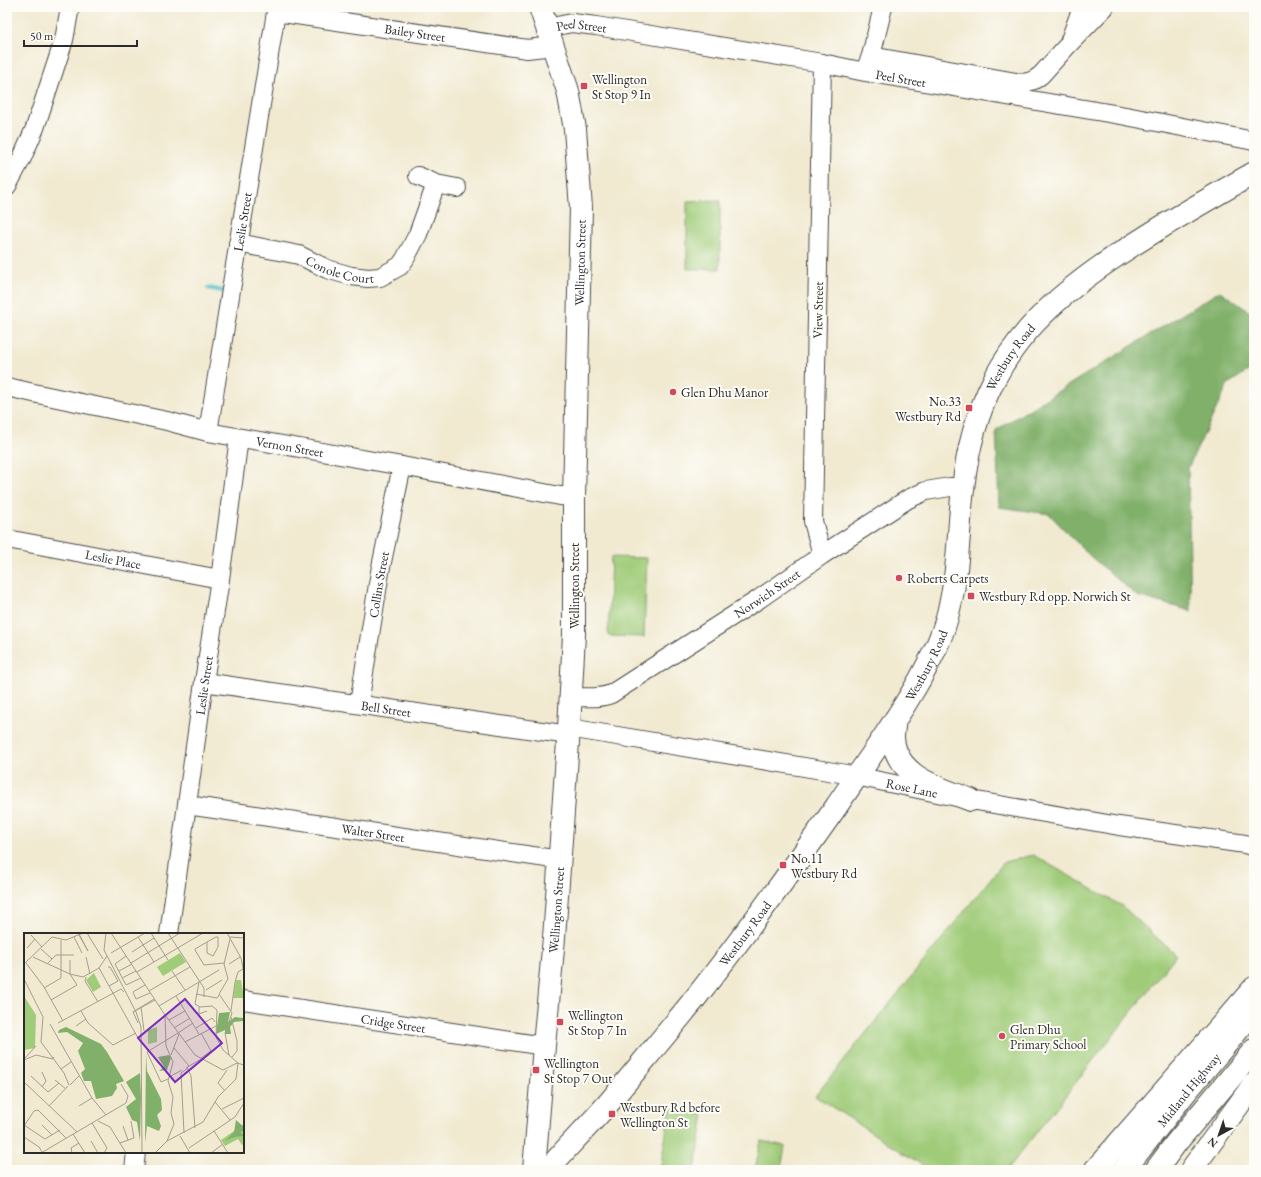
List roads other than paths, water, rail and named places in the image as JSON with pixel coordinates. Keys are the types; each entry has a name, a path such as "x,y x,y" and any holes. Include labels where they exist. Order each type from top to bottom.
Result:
{"main road":[{"name":"Wellington Street","path":"534,1170 554,938 571,697 574,635 574,496 581,208 575,128 568,91 540,7"},
{"name":"Westbury Road","path":"548,1170 610,1102 696,997 787,876 895,720 919,681 938,643 949,611 955,578 963,488 970,451 983,404 993,380 1019,340 1034,323 1065,294 1101,266 1161,227 1254,173"},
{"path":"895,720 893,737 894,746 897,754 907,768 925,782 971,800"},
{"path":"1095,1170 1254,988"},
{"name":"Midland Highway","path":"1124,1170 1185,1093 1254,1011"},
{"name":"Midland Highway","path":"1156,1170 1176,1143 1254,1050"},
{"path":"1191,1170 1254,1084"}],"street":[{"path":"7,186 22,158 35,128 64,40 70,7"},
{"path":"883,7 868,64 1025,83 1034,80 1041,75 1068,44 1105,7"},
{"path":"1068,44 1082,7"},
{"name":"Bailey Street","path":"276,12 527,49 550,37"},
{"name":"Leslie Street","path":"208,432 276,12"},
{"name":"Peel Street","path":"550,37 572,23 822,64 868,64 1254,141"},
{"name":"View Street","path":"822,64 814,521 822,555"},
{"path":"418,176 436,184 457,188"},
{"name":"Conole Court","path":"238,243 299,255 327,269 351,276 368,278 380,277 400,266 405,259 418,234 436,184"},
{"name":"Vernon Street","path":"7,387 168,421 208,432 239,438 402,466 560,496 574,496"},
{"name":"Leslie Street","path":"169,933 239,438"},
{"name":"Collins Street","path":"359,704 380,572 402,466"},
{"name":"Norwich Street","path":"571,697 600,697 611,694 759,599 822,555 908,499 922,492 950,487 963,488"},
{"name":"Leslie Place","path":"7,539 220,579"},
{"name":"Bell Street","path":"204,682 569,731"},
{"name":"Rose Lane","path":"569,731 857,776 971,800 1119,826 1231,842 1254,847"},
{"name":"Walter Street","path":"187,805 560,860"},
{"name":"Cridge Street","path":"244,1000 544,1046"},
{"path":"134,1170 136,1153"}],"waterway":[{"path":"208,288 228,292"}],"place":[{"name":"Wellington St Stop 9 In","path":"584,86"},
{"name":"Glen Dhu Manor","path":"673,392"},
{"name":"No.33 Westbury Rd","path":"969,408"},
{"name":"Roberts Carpets","path":"899,578"},
{"name":"Westbury Rd opp. Norwich St","path":"971,596"},
{"name":"No.11 Westbury Rd","path":"783,865"},
{"name":"Wellington St Stop 7 In","path":"560,1022"},
{"name":"Glen Dhu Primary School","path":"1002,1036"},
{"name":"Wellington St Stop 7 Out","path":"536,1070"},
{"name":"Westbury Rd before Wellington St","path":"612,1114"}]}
